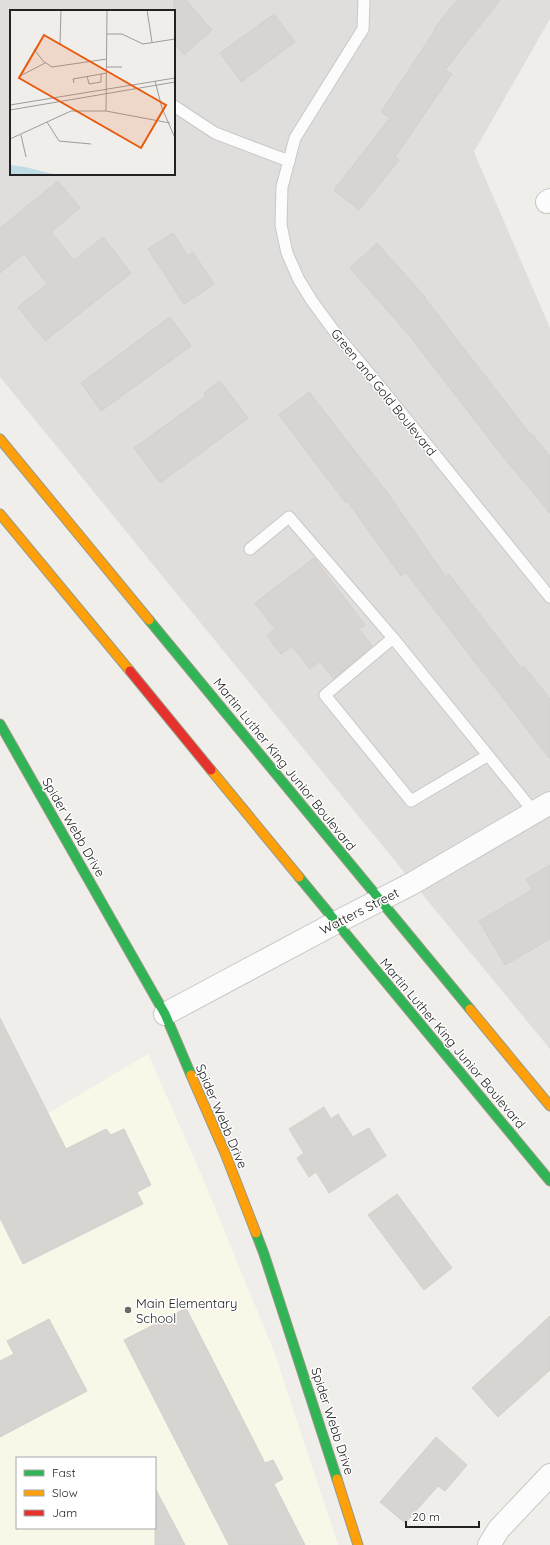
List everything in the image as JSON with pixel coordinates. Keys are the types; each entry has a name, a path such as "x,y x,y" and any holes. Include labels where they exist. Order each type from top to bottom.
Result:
{"main road":[{"name":"Martin Luther King Junior Boulevard","path":"0,438 550,1106"},
{"name":"Martin Luther King Junior Boulevard","path":"0,514 550,1181"},
{"name":"Spider Webb Drive","path":"0,724 165,1014 225,1153 264,1254 358,1545"}],"street":[{"name":"Watters Street","path":"165,1014 337,922 381,901 542,807"},
{"path":"489,1545 499,1529 550,1475"}],"lane":[{"name":"Green and Gold Boulevard","path":"364,0 363,28 295,138 282,187 282,225 287,253 299,280 312,302 550,597"},
{"path":"175,107 214,133 288,162"},
{"path":"250,549 289,517 393,638 487,756 542,807"},
{"path":"393,638 325,695 411,801 487,756"}],"shaded area":[{"path":"0,0 550,0 550,19 474,152 550,328 550,1049 0,377"},
{"name":"Main Elementary School","path":"148,1054 201,1174 275,1354 338,1545 0,1545 0,1142"}],"building":[{"path":"174,0 186,0 212,30 184,55 175,44"},
{"path":"457,0 500,0 445,70 452,74 395,157 399,160 359,210 334,190 390,118 381,112 435,30 434,29"},
{"path":"274,14 295,42 241,82 220,53"},
{"path":"58,181 80,208 51,232 74,260 103,237 131,273 45,341 18,307 47,284 24,254 0,273 0,228"},
{"path":"173,233 188,256 193,252 214,284 184,304 148,249"},
{"path":"377,243 425,297 531,435 532,434 550,456 550,513 504,458 409,335 350,268"},
{"path":"170,317 191,346 101,411 81,383"},
{"path":"220,381 248,418 160,483 134,448 206,396 204,393"},
{"path":"309,392 389,495 446,577 449,574 521,668 524,666 550,699 550,759 406,573 401,576 348,502 346,503 279,415"},
{"path":"314,558 365,625 359,629 372,646 334,679 320,661 310,669 292,646 281,654 267,636 275,629 255,603"},
{"path":"550,865 550,939 505,965 479,921 532,890 526,879"},
{"path":"0,1018 66,1149 106,1129 111,1135 124,1129 151,1185 137,1192 143,1204 23,1264 0,1218"},
{"path":"324,1107 331,1119 338,1114 353,1137 369,1128 386,1156 329,1193 316,1172 309,1177 297,1158 304,1153 289,1129"},
{"path":"397,1194 452,1268 424,1290 368,1215"},
{"path":"186,1308 265,1463 273,1460 283,1479 274,1484 305,1545 229,1545 124,1340"},
{"path":"550,1316 550,1370 498,1417 472,1388"},
{"path":"49,1319 87,1391 0,1437 0,1361 14,1354 7,1341"},
{"path":"436,1437 467,1465 445,1491 438,1486 405,1523 380,1502"},
{"path":"156,1490 185,1545 155,1545 156,1529"}],"traffic: fast":[{"path":"149,620 470,1009"},
{"path":"0,724 165,1014 191,1075"},
{"path":"299,877 550,1181"},
{"path":"256,1233 337,1479"}],"traffic: slow":[{"path":"0,439 149,620"},
{"path":"0,514 130,671"},
{"path":"211,770 299,877"},
{"path":"470,1009 550,1106"},
{"path":"191,1075 225,1153 256,1233"},
{"path":"337,1479 358,1545"}],"traffic: jam":[{"path":"130,671 211,770"}],"place":[{"name":"Main Elementary School","path":"128,1310"}]}
